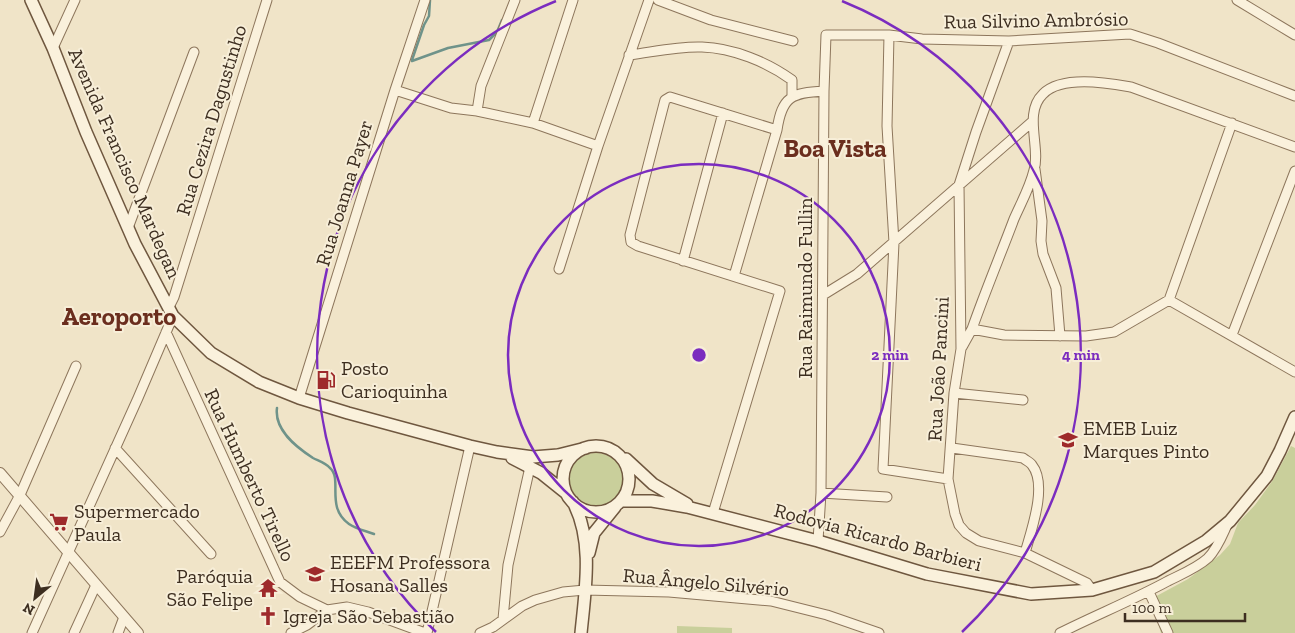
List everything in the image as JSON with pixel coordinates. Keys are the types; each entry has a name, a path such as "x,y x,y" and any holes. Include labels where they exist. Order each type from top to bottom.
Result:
{"main road":[{"name":"Avenida Francisco Mardegan","path":"32,0 54,48 86,132 128,228 171,311 211,352 259,382 299,398 470,446 533,457 558,455 586,448"},
{"name":"Rodovia Ricardo Barbieri","path":"709,513 818,541 926,574 1031,594 1092,590 1154,572 1206,541 1230,520 1267,476 1295,417"},
{"path":"582,633 586,567 583,530 577,511 564,483 565,470 575,454 586,448 599,446 605,448 625,459 645,478 660,488 709,513"},
{"name":"Avenida Francisco Mardegan","path":"497,452 530,467 556,484 570,498"},
{"path":"586,567 594,533 627,491 629,479 624,462 616,453"},
{"path":"570,498 581,508 593,511 605,510 618,503 652,500 709,513"}],"street":[{"path":"54,48 75,0"},
{"name":"Rua Cezira Dagustinho","path":"32,633 70,552 166,332 174,297 267,0"},
{"name":"Rua Joanna Payer","path":"299,398 425,0"},
{"path":"476,111 481,86 515,0"},
{"path":"533,123 573,0"},
{"path":"559,269 598,146 649,0"},
{"path":"658,0 711,20 793,41"},
{"path":"1237,0 1295,35"},
{"name":"Rua Silvino Ambrósio","path":"826,34 889,35 922,39 1009,42 1130,34 1295,96"},
{"name":"Rua Raimundo Fullin","path":"818,541 821,493 826,34"},
{"path":"889,35 887,126 894,243 883,468 948,479"},
{"name":"Rua João Pancini","path":"1009,42 959,185 961,349 954,393 952,448 948,479 955,514 959,525 966,533 979,541 1025,553 1087,583 1092,590"},
{"path":"629,55 701,47 726,50 767,66 792,80 792,97"},
{"path":"128,228 194,52"},
{"path":"1060,336 1056,288 1043,254 1041,240 1042,221 1035,169 1035,105 1041,95 1050,87 1062,83 1083,83 1114,84 1131,87 1232,122 1295,147"},
{"path":"395,90 451,108 476,111 533,123 598,146"},
{"path":"734,276 784,104 800,93 824,91"},
{"path":"709,513 780,291 638,246 631,242 630,235 665,100 670,97 777,130"},
{"path":"683,261 723,113"},
{"path":"823,295 857,274 1034,121"},
{"path":"972,329 1004,334 1060,336 1086,336 1114,332 1168,300 1232,122"},
{"path":"961,349 972,329 1035,169"},
{"path":"1232,335 1295,171"},
{"path":"1168,300 1295,372"},
{"name":"Rua Humberto Tirello","path":"166,332 280,582 300,597 327,610"},
{"path":"0,532 20,495 76,366"},
{"path":"954,393 1023,400"},
{"path":"291,633 307,625 327,610 347,607 368,612 426,633 470,446"},
{"path":"115,448 212,554"},
{"path":"952,448 1023,458 1032,465 1036,472 1039,494 1025,553"},
{"path":"503,619 508,565 530,467"},
{"path":"0,473 138,633"},
{"path":"821,493 887,497"},
{"path":"1060,633 1149,592 1197,567 1209,557 1217,546 1230,520"},
{"path":"74,633 96,585"},
{"name":"Rua Ângelo Silvério","path":"480,633 493,627 522,606 550,595 585,590 668,592 771,600 827,615 879,633"},
{"path":"1149,592 1168,633"},
{"path":"118,633 124,617"}],"green space":[{"path":"1291,446 1295,448 1295,633 1161,633 1151,599 1188,579 1220,555 1230,544 1238,523 1255,505 1273,480"},
{"path":"596,453 607,455 616,461 622,470 624,481 622,492 616,501 607,507 596,509 585,507 576,501 570,492 568,481 570,470 576,461 585,455"},
{"path":"677,626 732,628 732,633 677,633"}],"waterway":[{"path":"412,60 429,16 430,0"},
{"path":"412,61 448,48 489,40 497,32 502,20"},
{"path":"277,408 279,424 293,443 306,454 326,465 334,473 336,502 342,517 352,526 374,534"}],"place":[{"name":"Posto Carioquinha","path":"326,380"},
{"name":"EMEB Luiz Marques Pinto","path":"1068,440"},
{"name":"Supermercado Paula","path":"59,522"},
{"name":"EEEFM Professora Hosana Salles","path":"315,574"},
{"name":"Paróquia São Felipe","path":"268,588"},
{"name":"Igreja São Sebastião","path":"268,616"}],"district":[{"name":"Boa Vista","path":"835,148"},
{"name":"Aeroporto","path":"119,316"}]}
